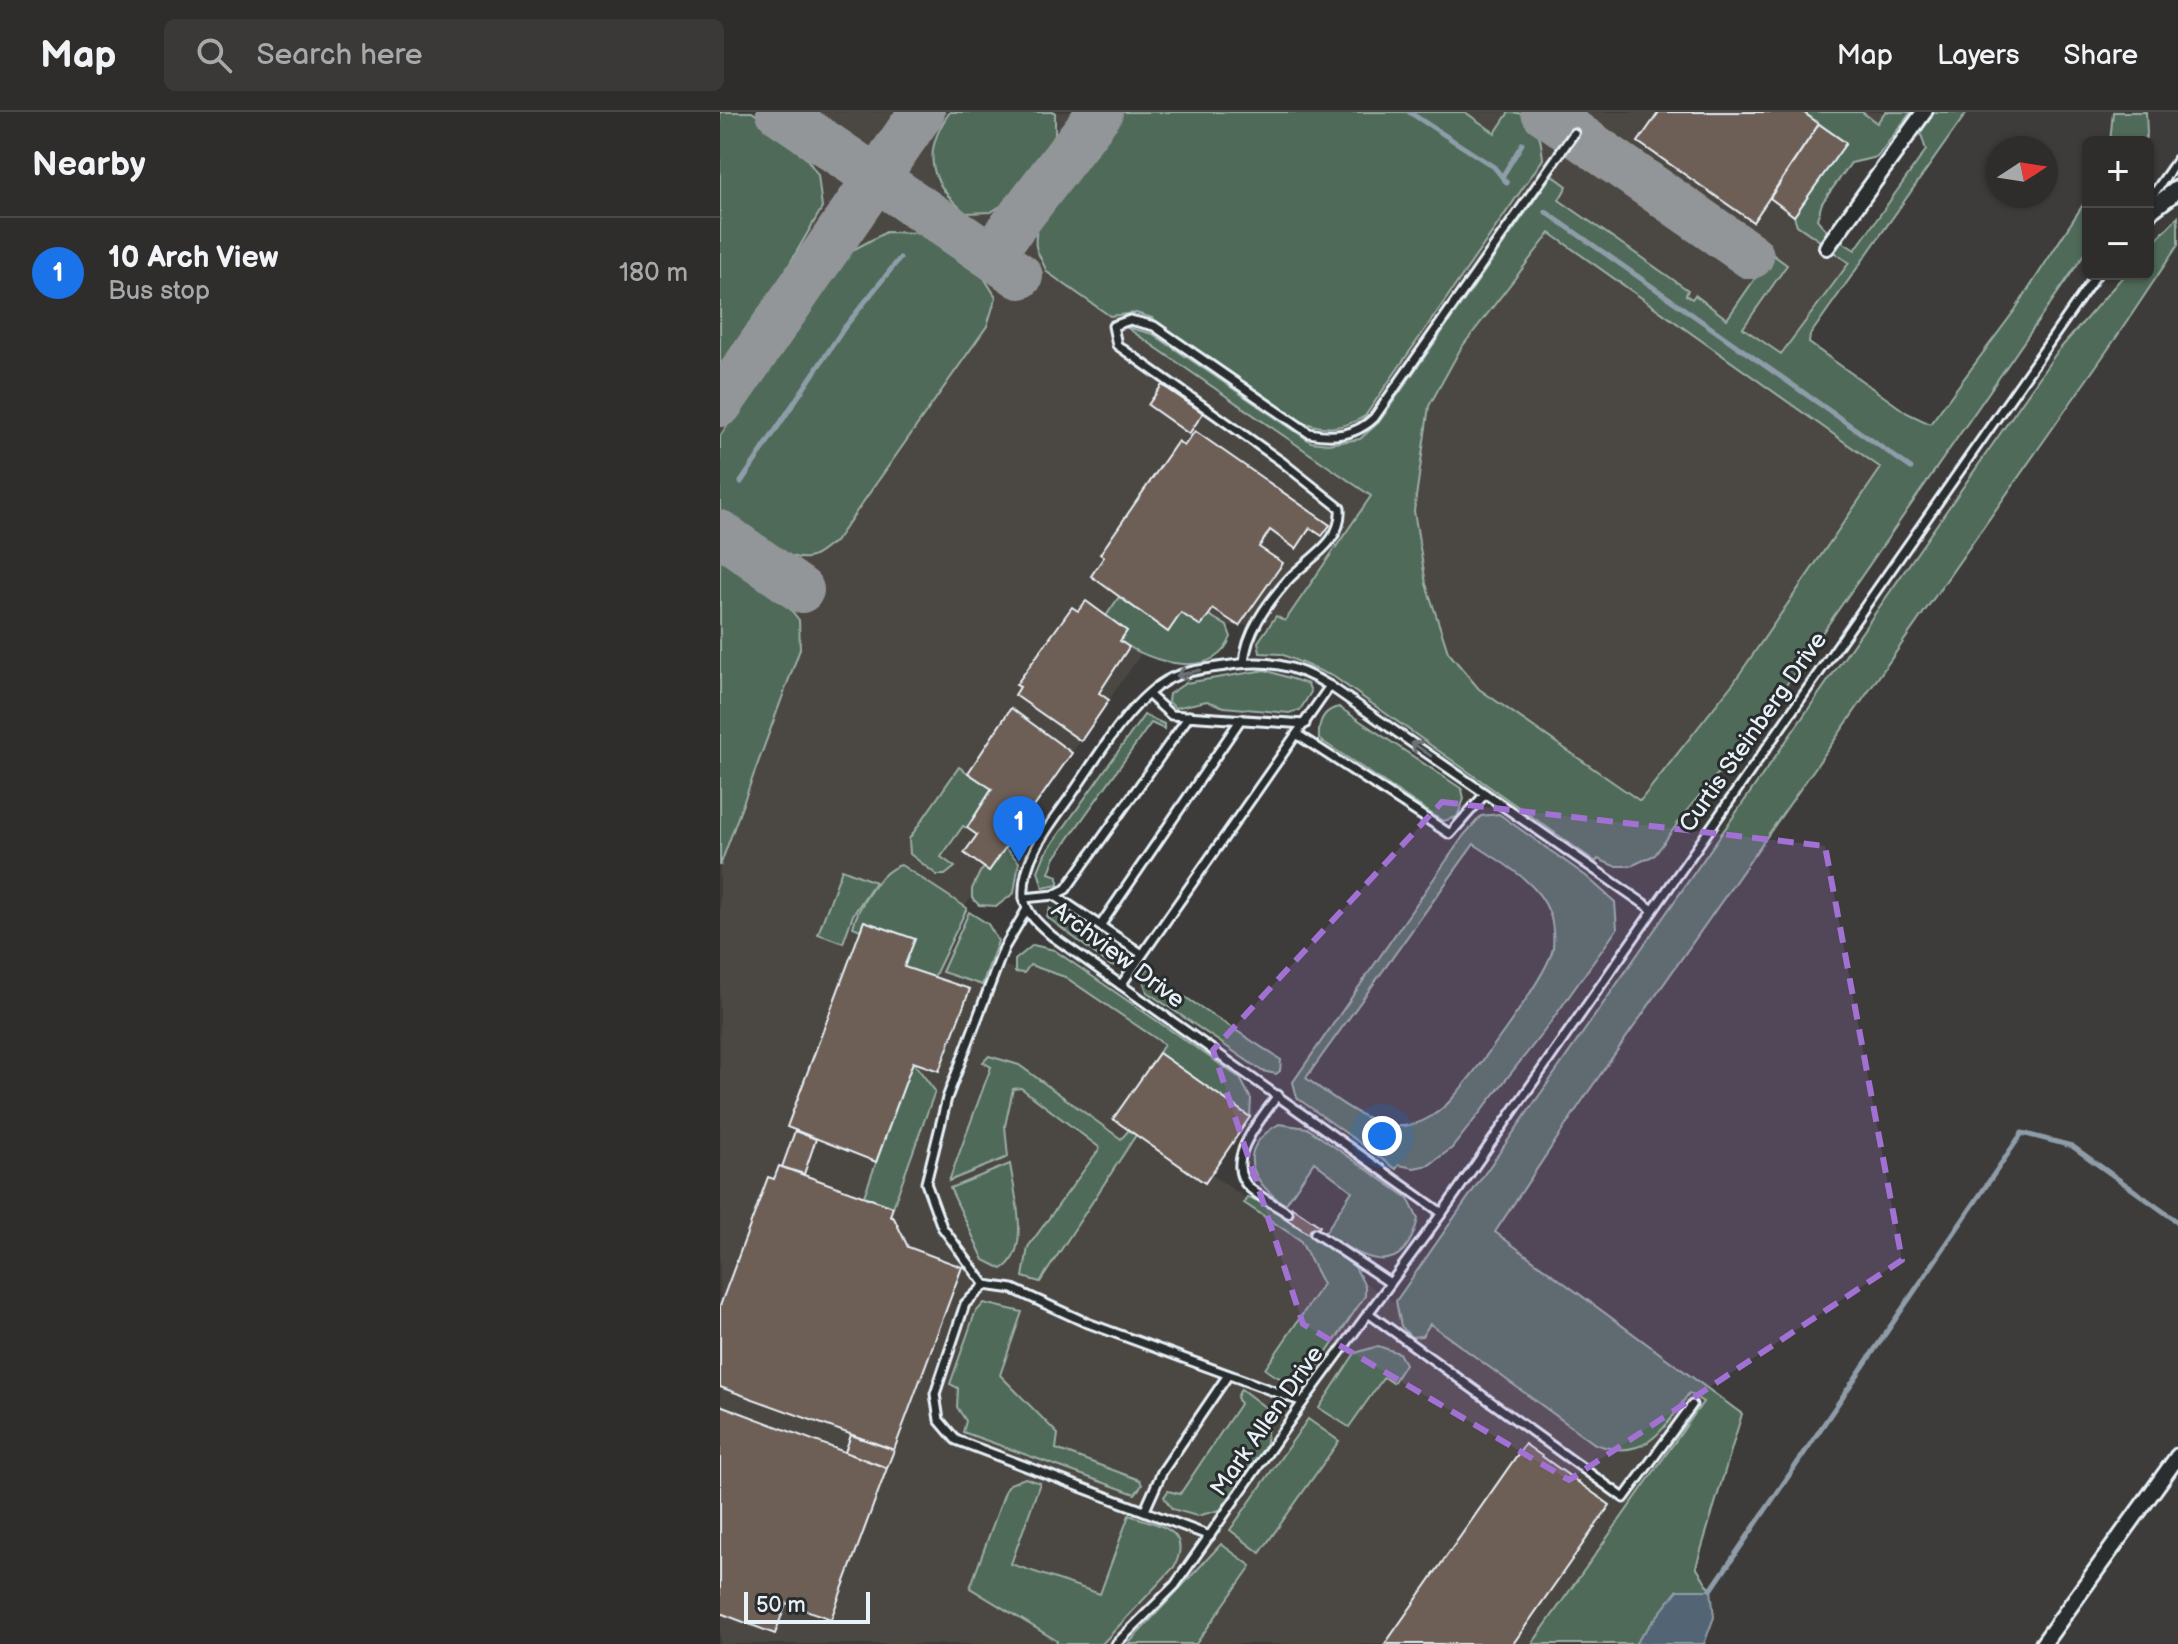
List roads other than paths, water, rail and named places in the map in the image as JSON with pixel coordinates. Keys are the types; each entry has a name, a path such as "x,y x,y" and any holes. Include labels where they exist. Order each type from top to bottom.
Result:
{"street":[{"path":"1827,247 1924,112"},
{"path":"2153,208 2178,189"},
{"path":"2043,1644 2178,1456"}],"lane":[{"path":"1244,663 1252,630 1288,580 1321,553 1337,529 1340,508 1295,471 1117,345 1113,326 1130,320 1154,326 1309,433 1335,436 1357,430 1374,418 1574,133"},
{"path":"2154,193 2178,159"},
{"name":"Curtis Steinberg Drive","path":"1442,1213 2093,280"},
{"name":"Archview Drive","path":"1442,1213 1052,936 1027,909 1024,898 1030,862 1042,838 1108,743 1149,695 1171,678 1188,672 1244,663 1284,664 1306,671 1330,686 1653,910"},
{"path":"1121,985 1330,686"},
{"path":"1149,695 1171,715 1305,724"},
{"path":"1024,898 1054,895 1066,889 1189,716"},
{"path":"1100,926 1241,719"},
{"path":"1298,735 1450,834 1485,794"},
{"path":"1054,895 1142,954"},
{"path":"1027,909 1004,948 947,1098 926,1183 942,1227 985,1285 1013,1289 1085,1322 1303,1402"},
{"path":"1278,1095 1247,1141 1240,1158 1241,1175 1251,1190 1288,1213"},
{"name":"Mark Allen Drive","path":"1116,1644 1175,1585 1303,1402 1442,1213"},
{"path":"1315,1233 1390,1283"},
{"path":"985,1285 965,1304 935,1394 939,1420 956,1440 1210,1536"},
{"path":"1368,1313 1624,1498 1692,1405"},
{"path":"1145,1510 1162,1472 1228,1375"}],"water":[{"path":"1678,1590 1711,1590 1714,1617 1704,1644 1635,1644"}],"waterway":[{"path":"1409,112 1494,167 1507,183"},
{"path":"1502,177 1522,144"},
{"path":"1546,212 1911,468"},
{"path":"741,482 844,328 900,258"},
{"path":"1711,1590 2022,1133 2072,1146 2178,1222"}],"place":[{"name":"10 Arch View","path":"1019,862"}]}
